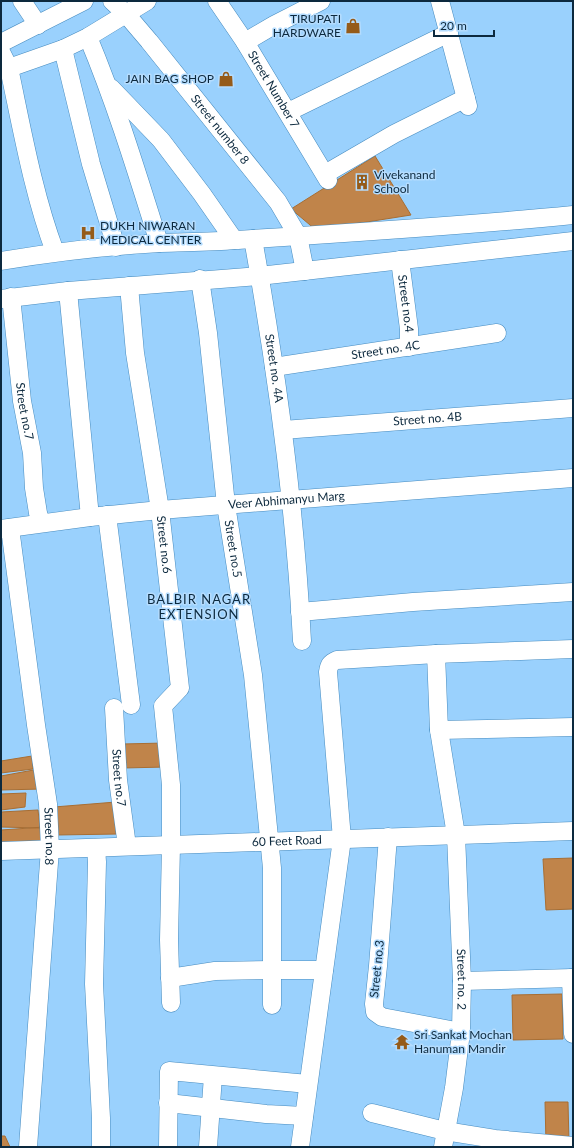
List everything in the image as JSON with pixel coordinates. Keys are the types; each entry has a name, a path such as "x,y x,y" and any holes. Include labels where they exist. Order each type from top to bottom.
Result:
{"street":[{"path":"22,1 38,25"},
{"path":"1,43 84,1"},
{"name":"Street number 8","path":"112,1 126,14 278,202 298,236 305,271"},
{"path":"55,252 48,235 34,183 5,60 63,49 88,37 147,1"},
{"name":"Street Number 7","path":"217,1 245,42 326,177 394,134 467,102 448,33"},
{"path":"245,42 321,1"},
{"path":"288,112 448,33 440,1"},
{"path":"88,37 107,83 127,139 159,243"},
{"path":"63,49 91,164 116,247"},
{"path":"107,83 161,140 202,194 234,240"},
{"path":"1,261 55,252 159,243 298,236 513,221 573,215"},
{"name":"Street no. 4A","path":"253,239 283,430 298,576 302,641"},
{"path":"6,298 68,290 200,279 259,276 573,241"},
{"name":"Street no.4","path":"400,260 409,329 409,347"},
{"name":"Street no.5","path":"200,279 209,341 226,505 253,675 270,841 272,868 272,1005"},
{"name":"Street no.6","path":"129,286 135,353 160,510 180,688 163,706 171,785 169,940 171,1002"},
{"name":"Street no.7","path":"68,290 99,516 122,706 118,780 127,846"},
{"name":"Street no.7","path":"6,298 32,453 34,488 41,523"},
{"name":"Street no. 4C","path":"274,367 497,333"},
{"name":"Street no. 4B","path":"283,430 573,408"},
{"name":"Veer Abhimanyu Marg","path":"6,528 160,510 573,478"},
{"name":"Street no.8","path":"6,528 48,804 50,849 28,1147"},
{"path":"300,612 413,602 573,592"},
{"path":"300,1147 342,839 329,688 329,666 331,662 337,660 436,654 573,649"},
{"name":"Street no. 2","path":"436,654 440,730 456,835 462,981 461,1032 454,1088 444,1139"},
{"path":"440,730 573,727"},
{"name":"60 Feet Road","path":"1,851 573,831"},
{"name":"Street no.3","path":"388,837 374,1004 375,1012 382,1017 461,1032"},
{"path":"96,848 97,869 94,984 101,1118 101,1147"},
{"path":"170,978 214,972 324,970"},
{"path":"462,981 572,978 573,1034"},
{"path":"168,1147 169,1071 308,1084"},
{"path":"208,1147 212,1108 213,1076"},
{"path":"168,1103 266,1114 304,1116"},
{"path":"372,1113 444,1139 495,1139 573,1146"}],"building":[{"name":"Vivekanand School","path":"375,156 411,215 316,230 291,209"},
{"path":"165,743 166,767 123,768 122,744"},
{"path":"32,756 33,769 1,773 1,761"},
{"path":"39,769 42,789 1,790 1,776"},
{"path":"26,793 25,807 1,810 1,794"},
{"path":"116,802 118,834 57,835 54,807"},
{"path":"38,810 40,828 1,827 1,812"},
{"path":"44,827 44,848 1,848 1,830"},
{"path":"573,858 573,909 546,910 543,859"},
{"path":"562,994 563,1039 513,1040 512,995"},
{"path":"545,1102 568,1102 569,1143 546,1143"},
{"path":"1,1136 5,1136 10,1147 1,1147"}],"place":[{"name":"TIRUPATI HARDWARE","path":"353,26"},
{"name":"JAIN BAG SHOP","path":"226,79"},
{"name":"Vivekanand School","path":"362,182"},
{"name":"DUKH NIWARAN MEDICAL CENTER","path":"88,233"},
{"name":"Sri Sankat Mochan Hanuman Mandir","path":"402,1042"}],"district":[{"name":"BALBIR NAGAR EXTENSION","path":"199,606"}]}
